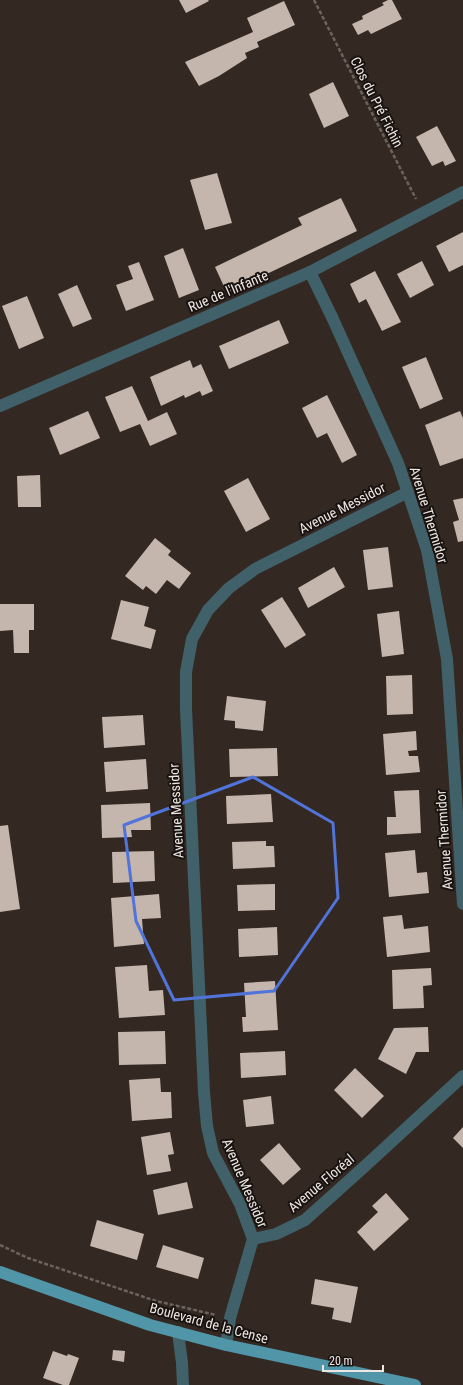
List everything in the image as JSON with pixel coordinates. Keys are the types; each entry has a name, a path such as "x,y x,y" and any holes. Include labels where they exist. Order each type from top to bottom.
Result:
{"main road":[{"name":"Boulevard de la Cense","path":"0,1272 150,1325 226,1346 415,1385"}],"street":[{"name":"Rue de l'Infante","path":"0,406 310,272 463,192"},
{"name":"Avenue Thermidor","path":"310,272 398,463 427,550 447,659 463,904"},
{"name":"Avenue Messidor","path":"253,1239 240,1204 213,1153 207,1126 204,1092 186,710 186,672 192,638 208,610 229,588 255,569 408,492"},
{"name":"Avenue Floréal","path":"253,1239 276,1234 306,1220 463,1076"},
{"path":"226,1346 230,1318 253,1239"},
{"path":"178,1332 183,1385"}],"path":[{"name":"Clos du Pré Fichin","path":"314,0 423,213"},
{"path":"0,1245 28,1258 156,1300 230,1318"}],"highlighted area":[{"path":"253,777 333,823 338,898 274,991 174,1000 136,921 124,825"}],"building":[{"path":"179,0 208,0 209,1 186,13"},
{"path":"392,0 402,19 371,34 368,30 358,35 352,24 363,19 362,16 384,5 382,3"},
{"path":"284,1 295,25 257,42 259,47 245,53 247,58 219,76 199,86 185,62 253,32 247,18"},
{"path":"333,82 349,116 324,128 309,94"},
{"path":"437,126 456,161 445,166 443,161 432,166 416,137"},
{"path":"217,173 232,223 205,230 190,180"},
{"path":"341,198 357,231 227,293 215,267 302,225 298,218"},
{"path":"463,232 463,265 449,272 436,246"},
{"path":"183,248 199,290 179,298 164,256"},
{"path":"422,261 434,285 410,298 397,274"},
{"path":"139,262 154,300 126,311 116,285 133,279 128,266"},
{"path":"375,271 401,322 382,331 366,299 359,303 350,284"},
{"path":"77,285 92,319 73,327 58,294"},
{"path":"27,296 44,338 19,349 2,306"},
{"path":"279,320 289,343 229,369 219,346"},
{"path":"426,357 443,399 420,409 402,367"},
{"path":"190,360 193,368 201,364 213,391 202,396 200,391 185,398 184,395 161,406 150,377"},
{"path":"132,386 148,421 167,412 177,434 150,446 140,424 120,432 105,397"},
{"path":"327,395 357,455 342,463 327,433 317,438 302,408"},
{"path":"88,411 100,438 60,455 49,428"},
{"path":"460,411 463,418 463,458 440,466 425,425"},
{"path":"40,475 41,507 18,507 17,476"},
{"path":"248,478 270,519 246,532 224,491"},
{"path":"463,498 463,541 458,542 453,522 459,520 453,500"},
{"path":"155,538 171,551 168,555 191,573 179,589 167,580 156,594 146,586 143,590 125,576"},
{"path":"388,547 393,587 368,590 363,550"},
{"path":"334,567 345,587 308,608 298,588"},
{"path":"282,597 306,635 285,648 261,610"},
{"path":"121,600 149,607 144,626 156,630 151,649 111,639"},
{"path":"0,604 34,604 34,630 29,630 29,653 14,653 13,630 0,631"},
{"path":"399,611 404,654 382,657 377,614"},
{"path":"412,675 413,714 387,715 386,676"},
{"path":"227,696 266,701 263,731 235,728 235,721 224,720"},
{"path":"143,715 145,745 104,748 102,717"},
{"path":"416,731 417,750 408,751 409,756 418,756 420,772 386,775 383,734"},
{"path":"277,748 278,776 230,777 229,749"},
{"path":"146,759 148,789 106,792 104,762"},
{"path":"419,790 421,833 387,835 387,817 396,817 394,791"},
{"path":"271,794 273,822 227,824 226,796"},
{"path":"150,803 151,830 131,830 132,837 102,838 101,805"},
{"path":"8,825 20,909 0,912 0,826"},
{"path":"266,841 266,846 274,846 275,867 233,869 232,842"},
{"path":"415,850 417,873 427,872 429,893 389,897 385,853"},
{"path":"154,851 155,881 113,883 112,852"},
{"path":"275,884 275,910 238,911 237,885"},
{"path":"159,894 161,918 142,919 144,944 114,947 111,898"},
{"path":"402,915 404,929 428,926 430,952 387,957 383,917"},
{"path":"277,927 278,955 239,957 238,929"},
{"path":"147,965 149,991 163,990 165,1015 119,1018 115,967"},
{"path":"431,968 432,985 423,986 424,1008 393,1009 392,970"},
{"path":"275,981 278,1030 243,1032 242,1017 246,1017 244,983"},
{"path":"428,1027 429,1052 416,1052 406,1074 378,1059 394,1028"},
{"path":"165,1031 166,1064 119,1065 118,1032"},
{"path":"285,1051 286,1075 241,1078 240,1053"},
{"path":"355,1068 384,1096 362,1118 334,1090"},
{"path":"160,1078 161,1092 171,1092 172,1118 132,1121 129,1080"},
{"path":"271,1096 274,1124 246,1127 243,1100"},
{"path":"463,1127 463,1148 453,1138"},
{"path":"170,1132 174,1154 168,1155 171,1171 147,1175 141,1137"},
{"path":"279,1143 301,1169 283,1185 260,1160"},
{"path":"187,1182 193,1208 158,1215 153,1190"},
{"path":"386,1193 409,1219 374,1251 357,1232 378,1212 372,1206"},
{"path":"97,1220 144,1234 137,1260 90,1246"},
{"path":"163,1245 204,1258 198,1279 156,1267"},
{"path":"315,1279 358,1287 351,1323 332,1319 334,1308 311,1304"},
{"path":"113,1350 125,1351 124,1362 112,1360"},
{"path":"53,1351 79,1358 69,1385 63,1385 43,1378"}]}
